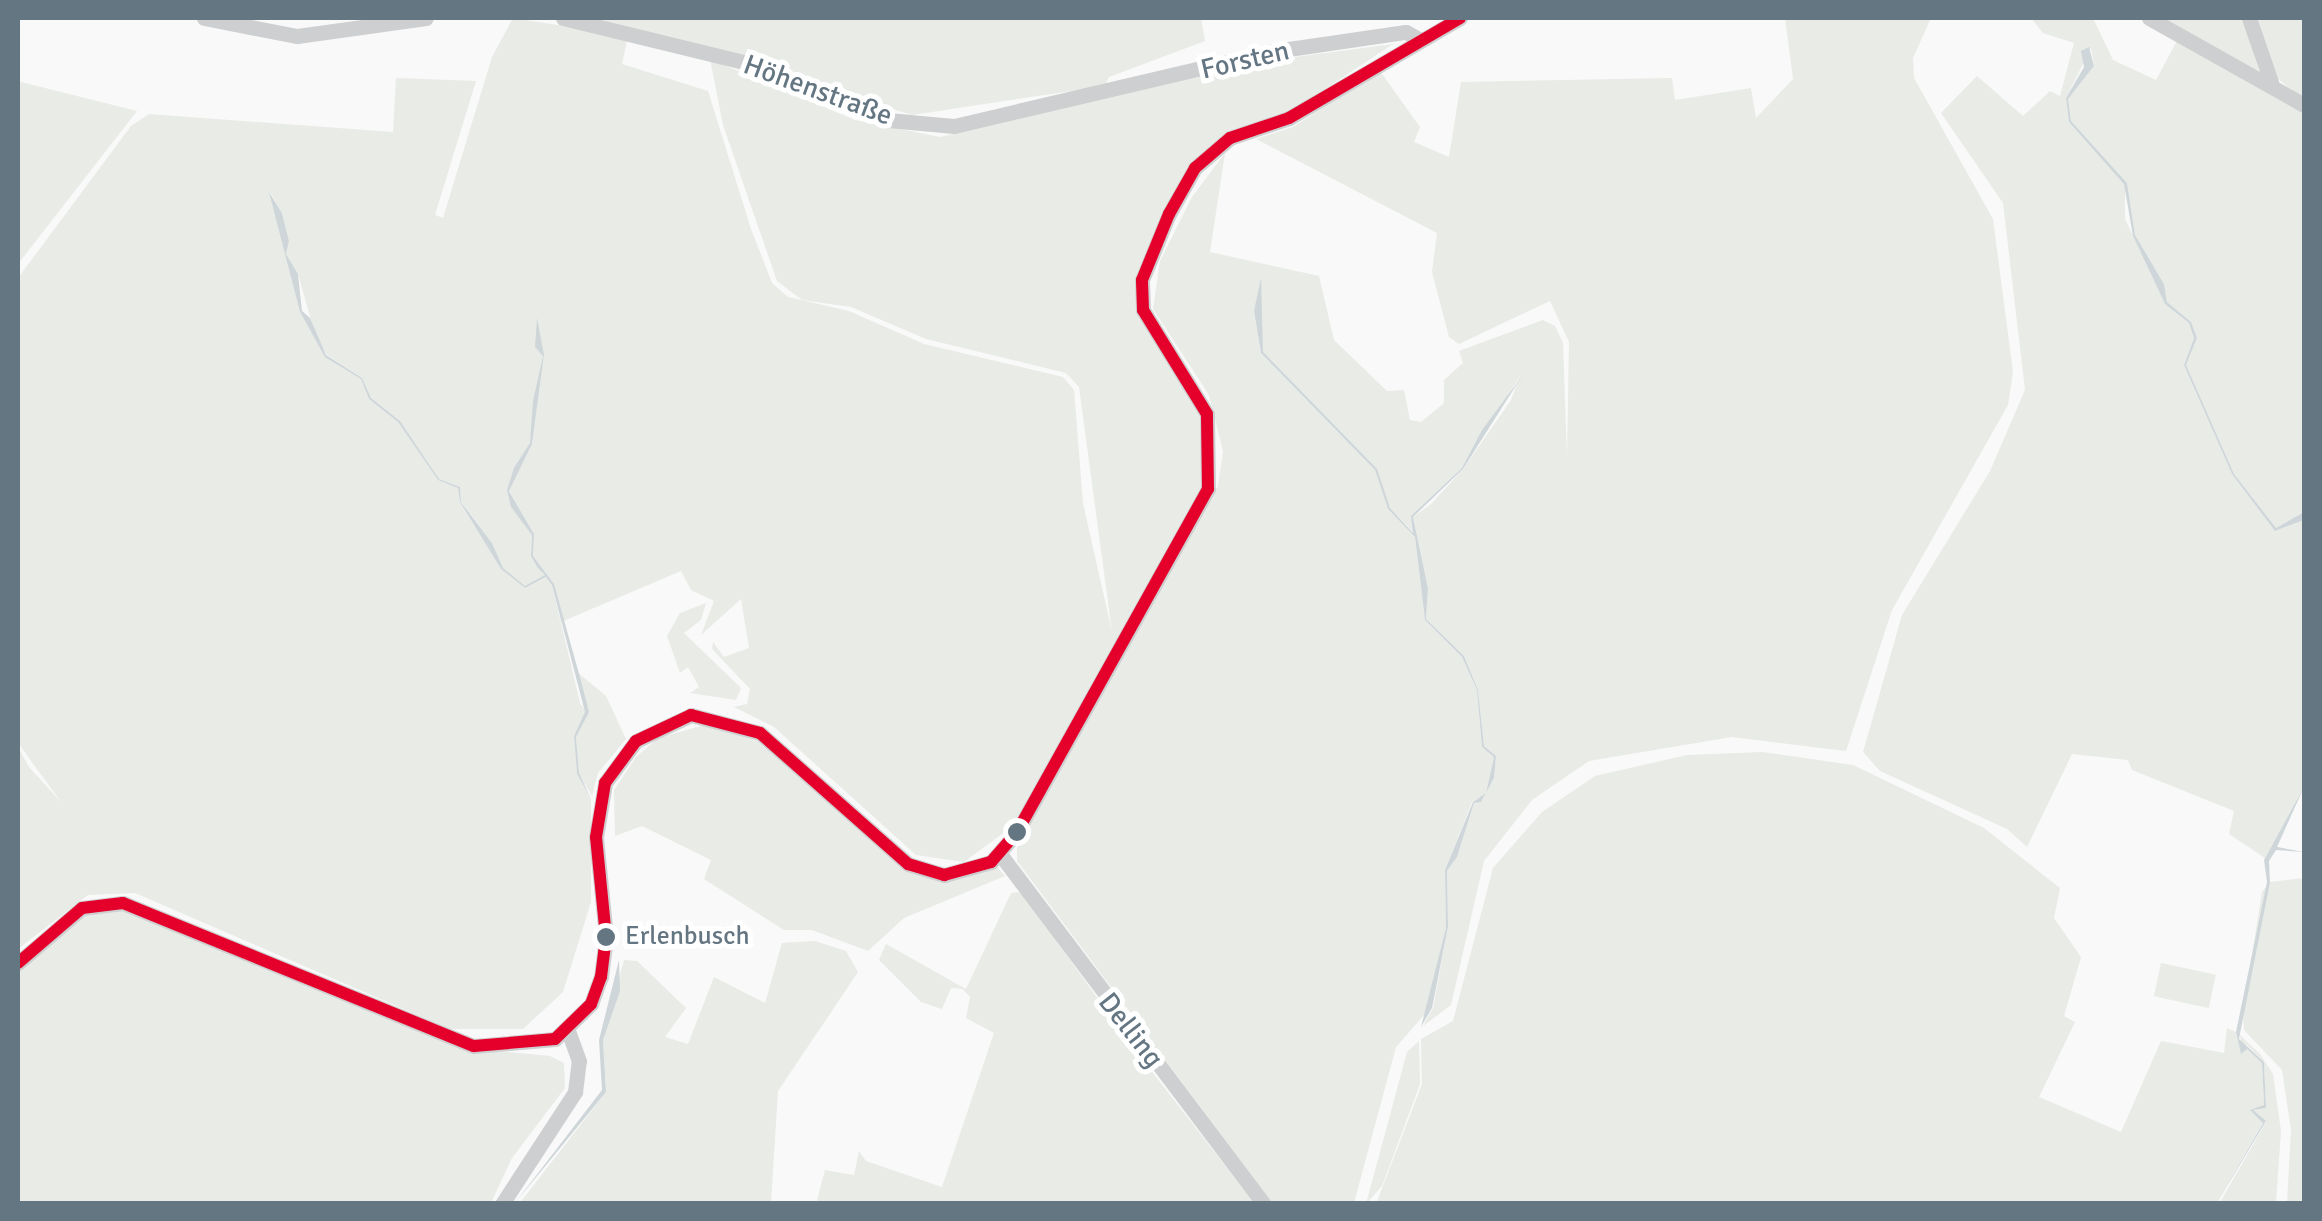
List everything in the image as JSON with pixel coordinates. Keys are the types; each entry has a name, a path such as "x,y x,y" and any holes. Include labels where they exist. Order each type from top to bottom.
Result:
{"street":[{"path":"204,18 296,36 426,18"},
{"path":"296,36 297,18"},
{"name":"Höhenstraße","path":"563,18 747,63 888,120 954,126 1074,100"},
{"name":"Forsten","path":"1000,854 1212,476 1207,414 1143,310 1149,255 1169,214 1195,168 1230,138 1289,118 1418,38 1460,18"},
{"path":"2149,18 2271,82 2304,106"},
{"path":"2249,18 2271,82"},
{"name":"Forsten","path":"1074,100 1274,51 1406,32 1418,38"},
{"path":"18,963 82,908 123,903 474,1046 530,1046 568,1032 591,1004 605,952 599,808 605,782 636,741 671,721 711,715 760,734 908,864 964,874 1000,854"},
{"name":"Delling","path":"1000,854 1264,1204"},
{"path":"502,1204 580,1078 568,1032"}],"shaded area":[{"path":"513,18 628,36 622,64 708,91 751,229 772,283 788,297 849,311 924,344 1063,377 1074,390 1083,503 1112,632 1079,387 1066,373 926,339 851,307 802,300 777,281 723,125 710,59 855,120 940,137 1272,60 1393,44 1290,112 1226,135 1164,213 1137,281 1139,311 1207,429 1208,475 1017,823 964,862 916,855 774,727 734,707 747,704 750,689 712,649 713,642 724,657 749,648 741,599 701,635 714,601 691,590 681,571 561,622 554,584 533,556 534,534 509,490 532,444 544,355 535,347 543,355 530,443 507,490 532,535 531,556 546,576 525,586 503,568 492,543 461,501 460,487 439,479 400,421 371,398 362,378 327,355 316,338 298,274 286,254 289,241 282,213 270,192 300,312 325,356 361,379 369,399 398,422 438,480 458,488 460,502 501,569 525,588 547,577 552,585 580,703 586,712 574,736 577,774 591,799 591,902 563,992 523,1029 450,1029 135,893 88,895 18,949 18,747 29,767 61,802 18,743 18,278 131,126 149,114 393,132 396,78 476,81 435,215 443,218 492,57"},
{"path":"596,18 1201,18 1205,41 1109,77 1105,86 912,115"},
{"path":"1785,18 1931,18 1913,58 1914,78 1993,219 2013,372 2008,405 1892,610 1846,751 1732,737 1589,761 1532,800 1484,861 1451,1005 1423,1026 1433,1008 1448,927 1447,871 1457,857 1474,803 1481,802 1486,793 1472,802 1445,870 1446,927 1431,1007 1396,1047 1354,1203 1272,1203 1017,861 1017,848 1218,486 1223,451 1209,395 1153,309 1160,261 1192,197 1225,153 1210,252 1319,276 1334,340 1387,391 1404,390 1410,420 1421,422 1444,403 1444,380 1463,363 1459,351 1543,320 1555,326 1563,343 1567,458 1569,342 1550,301 1459,344 1449,337 1432,272 1437,233 1256,139 1293,127 1380,71 1420,127 1414,142 1449,157 1461,82 1672,78 1675,100 1751,88 1756,118 1793,79","holes":["1260,288 1262,352 1376,469 1390,508 1415,534 1411,516 1462,468 1520,376 1511,400 1463,469 1431,504 1413,517 1428,587 1426,619 1464,656 1478,690 1484,746 1496,756 1494,778 1486,793 1494,757 1482,747 1477,690 1462,657 1425,620 1415,537 1388,509 1375,470 1261,353 1254,311"]},
{"path":"2031,18 2093,18 2113,60 2156,80 2178,39 2304,113 2304,512 2276,528 2234,474 2186,365 2197,338 2191,322 2167,302 2164,284 2135,235 2127,183 2071,121 2068,99 2094,66 2091,48 2066,98 2069,122 2125,184 2125,219 2165,304 2189,323 2194,338 2184,365 2232,474 2275,531 2304,520 2304,787 2265,858 2229,834 2234,811 2132,770 2128,760 2072,754 2027,847 2007,829 1880,771 1863,752 1902,615 1990,471 2025,390 2003,203 1941,113 1977,76 2023,116 2050,91 2060,96 2074,43 2043,33"},
{"path":"2162,18 2243,18 2259,71"},
{"path":"2254,18 2304,18 2304,101 2275,76"},
{"path":"2089,47 2094,66 2068,99 2071,121 2127,183 2135,235 2164,284 2167,302 2191,322 2197,338 2186,365 2234,474 2276,528 2304,512 2304,520 2275,531 2232,474 2184,365 2194,338 2189,323 2165,304 2133,236 2124,184 2069,122 2066,98 2084,67 2081,51"},
{"path":"18,84 137,111 18,264"},
{"path":"269,192 282,213 289,241 286,254 298,274 302,311 310,318 326,355 362,378 371,398 400,421 439,479 460,487 461,502 492,543 503,568 525,586 545,575 531,556 532,535 511,507 507,490 514,468 530,443 533,401 543,356 535,347 537,318 544,355 532,444 509,491 534,534 533,556 554,584 581,681 589,712 576,737 579,773 591,799 577,774 574,736 585,712 552,585 546,577 525,588 501,569 460,502 458,488 438,480 398,422 369,399 361,379 325,357 300,312"},
{"path":"1261,278 1263,352 1377,469 1390,508 1413,533 1411,516 1462,468 1482,430 1522,376 1463,469 1413,517 1428,588 1426,619 1464,656 1478,690 1484,746 1496,756 1494,778 1486,793 1494,757 1482,747 1477,690 1462,657 1425,620 1415,537 1388,509 1375,470 1261,353 1254,311"},
{"path":"706,603 701,620 684,633 741,688 736,700 690,693 699,687 688,667 680,673 667,636 680,613"},
{"path":"576,671 606,696 626,739 598,773 592,796 579,774 576,737 588,712"},
{"path":"708,724 762,743 882,849 944,879 996,866 1005,876 904,918 868,951 812,930 784,930 704,879 711,860 642,826 615,836 614,790 636,757 658,738"},
{"path":"1762,752 1853,765 1984,828 2060,888 2054,918 2081,957 2064,1016 2075,1022 2039,1097 2121,1132 2161,1041 2224,1053 2227,1028 2236,1032 2241,1053 2246,1048 2262,1063 2264,1106 2250,1110 2263,1122 2217,1203 1376,1204 1422,1084 1421,1039 1453,1021 1493,868 1542,812 1595,776 1687,755"},
{"path":"2304,787 2277,847 2304,852 2276,850 2269,861 2270,882 2239,1039 2264,1062 2266,1108 2253,1110 2266,1121 2217,1203 2263,1123 2250,1110 2264,1105 2262,1063 2247,1049 2241,1054 2236,1032 2267,882 2264,860"},
{"path":"1486,793 1481,802 1474,803 1457,857 1447,871 1448,927 1432,1008 1421,1027 1446,928 1445,870 1473,802"},
{"path":"2304,878 2304,1203 2287,1203 2291,1130 2282,1070 2244,1030 2243,1012 2262,892 2270,882"},
{"path":"1021,892 1132,1046 1255,1204 816,1204 825,1170 854,1175 859,1151 866,1161 942,1187 994,1033 966,1018 970,997 963,989 951,988 942,1009 921,1002 879,960 886,944 966,989 1011,893"},
{"path":"123,905 475,1049 550,1056 564,1063 565,1088 512,1158 491,1203 18,1204 18,966 84,910"},
{"path":"815,941 846,951 858,972 778,1091 771,1203 519,1204 606,1092 603,1040 624,960 637,961 686,1008 665,1037 688,1044 714,977 765,1003 782,943"},
{"path":"619,960 620,991 603,1040 606,1092 515,1203 602,1090 599,1040"},
{"path":"2161,963 2216,975 2209,1008 2154,996"},
{"path":"2240,1035 2260,1054 2273,1074 2281,1131 2276,1203 2219,1204 2266,1122 2252,1110 2266,1108 2264,1062 2246,1044 2242,1051"},
{"path":"1419,1041 1420,1084 1382,1186 1366,1204 1407,1052"}],"transit line":[{"path":"18,963 82,908 123,903 474,1046 555,1039 591,1004 601,977 606,937 596,837 605,783 636,741 691,715 760,733 908,864 944,875 991,862 1017,832 1208,489 1207,414 1143,310 1142,280 1169,214 1195,168 1230,138 1289,118 1460,18"}],"place":[{"name":"Erlenbusch","path":"606,937"}]}
